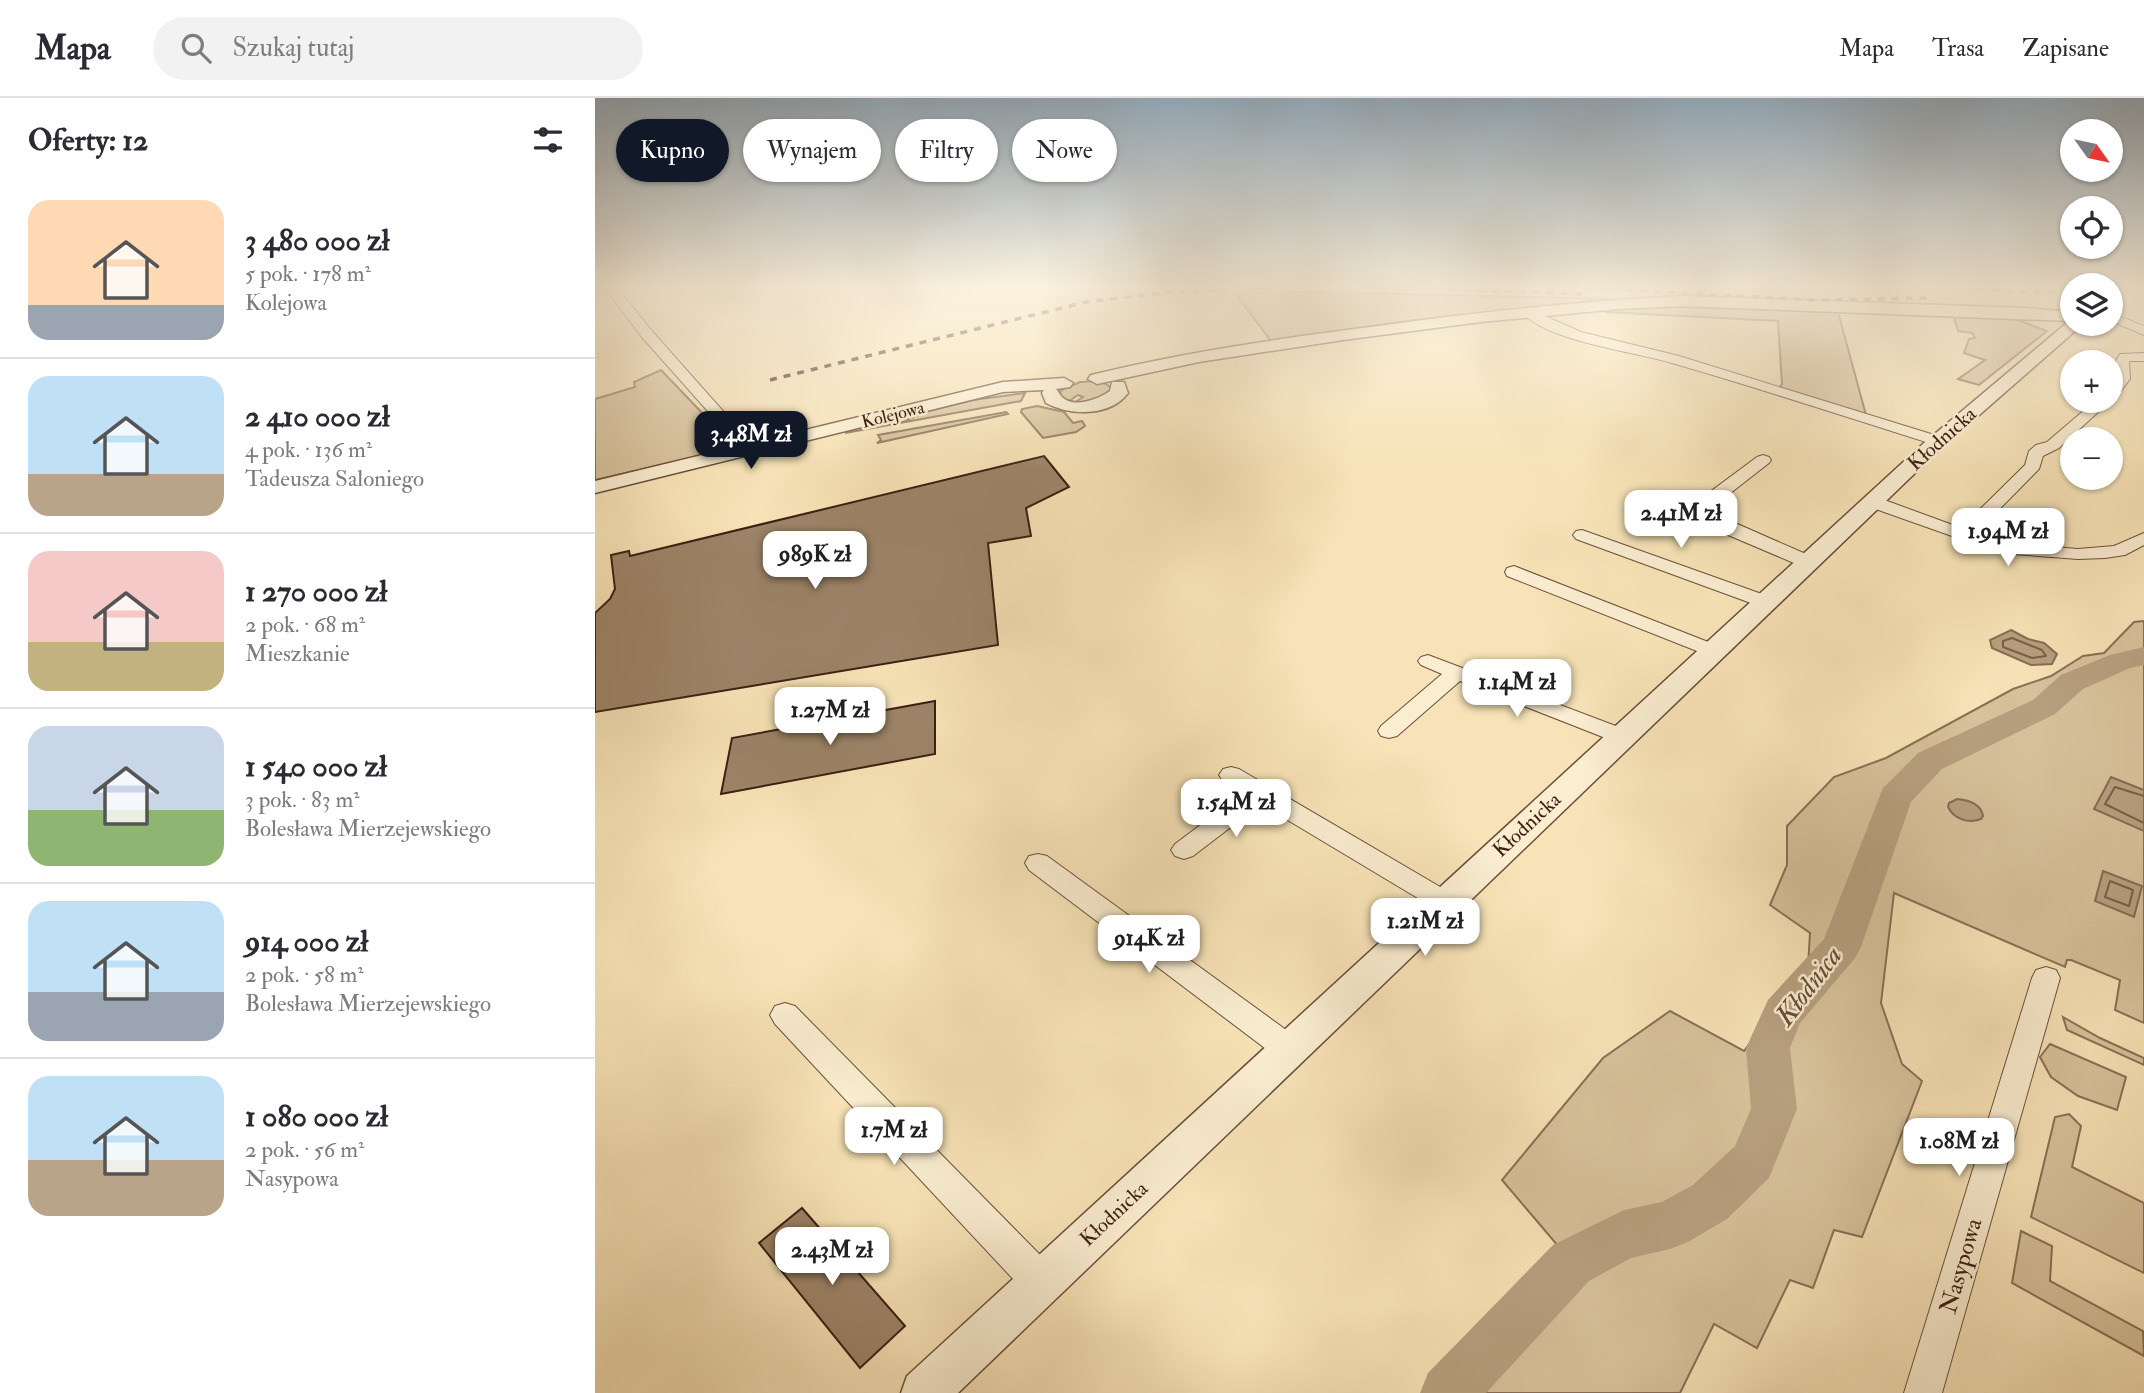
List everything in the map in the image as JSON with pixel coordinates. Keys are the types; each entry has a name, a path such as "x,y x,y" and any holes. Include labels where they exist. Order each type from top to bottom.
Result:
{"street":[{"path":"659,347 741,440 775,444"},
{"path":"595,497 995,402 1057,393 1097,379 1269,347"},
{"path":"1631,347 1938,441"},
{"name":"Kłodnicka","path":"924,1393 1938,441 2048,347"},
{"path":"2123,360 2125,357 2144,357"},
{"path":"1118,386 1128,377 1158,366"},
{"path":"1097,379 1118,386"},
{"path":"1057,393 1073,406 1099,404 1117,395 1120,390 1118,386"},
{"name":"Kolejowa","path":"595,487 775,444 995,402"},
{"path":"1962,536 2033,466 2035,454 2042,448 2053,445 2089,413"},
{"path":"718,458 741,440"},
{"path":"1763,460 1701,507 1701,514 1708,520 1808,562"},
{"path":"1873,502 2000,548 2078,554 2119,551 2144,538"},
{"path":"1582,535 1766,602"},
{"path":"1514,572 1714,651"},
{"path":"1428,661 1621,736"},
{"path":"1389,731 1457,672"},
{"path":"1231,775 1445,902"},
{"path":"1184,849 1260,792"},
{"path":"1038,863 1289,1049"},
{"name":"Nasypowa","path":"1923,1393 2046,978"},
{"path":"785,1015 1041,1282"}],"shaded area":[{"path":"1780,347 1848,347 1866,415 1778,389 1782,384"},
{"path":"1966,347 2026,347 1979,385 1958,379 1985,360 1964,353"},
{"path":"661,370 731,443 713,453 595,480 595,399 635,387 634,382"},
{"path":"1080,382 1107,384 1112,391 1097,401 1074,403 1083,397 1078,395 1069,401 1062,399 1060,391"},
{"path":"1025,393 1021,401 845,433 902,422 928,411 973,400"},
{"path":"1037,406 1064,412 1073,423 1082,421 1085,426 1076,432 1043,438 1021,412 1022,409"},
{"path":"1006,412 1008,414 877,443 881,440 878,435"},
{"path":"2144,621 2144,1023 2115,1010 2120,980 2071,960 2067,960 2065,967 1894,893 1881,1003 1902,1064 1922,1081 1862,1237 1834,1230 1813,1288 1790,1280 1757,1348 1714,1324 1680,1393 1422,1393 1476,1345 1559,1247 1502,1180 1603,1058 1670,1011 1744,1051 1808,966 1810,933 1770,905 1787,865 1787,826 1834,777 1886,758 2013,689 2051,676 2083,656 2104,653 2134,622"},
{"path":"2063,1017 2144,1058 2144,1065 2067,1030"},
{"path":"2050,1044 2126,1077 2117,1110 2078,1096 2051,1077 2040,1057"},
{"path":"2069,1114 2081,1126 2072,1167 2144,1203 2144,1273 2031,1217 2055,1117"},
{"path":"2021,1231 2052,1246 2050,1281 2143,1331 2144,1356 2012,1283"}],"water":[{"path":"2011,630 2028,639 2044,643 2057,654 2052,664 2031,665 1992,648 1990,640"},
{"path":"2111,777 2144,790 2144,831 2094,809"},
{"path":"1957,799 1977,806 1982,812 1981,819 1966,821 1954,815 1948,807 1949,803"},
{"path":"2103,871 2142,886 2134,917 2095,901"}],"building":[{"path":"1044,456 1069,487 1026,508 1031,536 988,543 998,645 595,712 595,613 610,599 615,589 611,555 629,551 630,556"},
{"path":"935,701 935,754 721,794 732,738"},
{"path":"802,1208 905,1326 860,1368 759,1243"}],"waterway":[{"name":"Kłodnica","path":"1448,1393 1571,1263 1624,1235 1670,1225 1710,1202 1752,1162 1774,1109 1768,1048 1783,1013 1841,947 1895,797 1930,761 2044,707 2072,682 2121,661 2144,656"}],"railway":[{"path":"770,380 902,347"}]}
